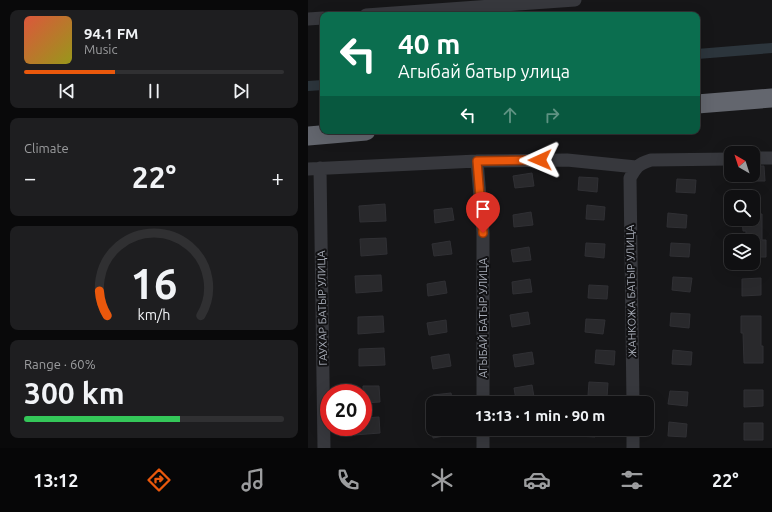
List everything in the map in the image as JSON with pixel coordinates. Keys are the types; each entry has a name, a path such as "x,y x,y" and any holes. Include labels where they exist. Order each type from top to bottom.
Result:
{"highway":[{"path":"700,92 772,86"},
{"path":"700,104 772,98"},
{"path":"308,124 320,122"},
{"path":"308,136 331,134"}],"street":[{"path":"408,12 575,0"},
{"path":"308,19 320,18"},
{"path":"760,158 772,158"},
{"path":"314,168 477,161 568,160 633,173 642,163 651,160 724,159"},
{"name":"АГЫБАЙ БАТЫР УЛИЦА","path":"477,161 483,233 483,396"},
{"name":"ГАУХАР БАТЫР УЛИЦА","path":"314,168 324,448"},
{"name":"ЖАНКОЖА БАТЫР УЛИЦА","path":"633,173 633,396"},
{"path":"483,436 483,448"},
{"path":"633,436 633,448"}],"building":[{"path":"760,166 764,166 765,181 760,181"},
{"path":"532,173 534,186 515,188 513,176"},
{"path":"579,177 598,178 597,192 578,190"},
{"path":"677,179 696,180 695,193 676,192"},
{"path":"385,204 386,221 360,222 359,206"},
{"path":"587,205 605,207 604,220 586,219"},
{"path":"452,208 454,220 435,223 434,210"},
{"path":"531,212 533,225 514,227 513,215"},
{"path":"668,213 687,215 686,228 667,227"},
{"path":"760,214 762,214 762,240 766,240 766,257 760,257 760,234 746,234 746,231 743,231 743,226 760,226"},
{"path":"386,238 387,254 361,256 360,239"},
{"path":"450,241 452,254 434,256 432,244"},
{"path":"586,243 605,244 604,258 585,256"},
{"path":"671,243 690,244 689,257 670,256"},
{"path":"529,247 531,260 513,262 511,250"},
{"path":"381,275 382,291 356,293 355,276"},
{"path":"673,277 692,278 690,292 672,290"},
{"path":"761,278 761,295 742,296 742,279"},
{"path":"530,279 532,292 513,294 512,282"},
{"path":"445,281 447,293 428,296 427,284"},
{"path":"589,285 608,286 607,299 588,298"},
{"path":"528,312 530,324 512,327 510,315"},
{"path":"671,313 690,314 689,328 670,326"},
{"path":"383,316 384,332 358,334 358,317"},
{"path":"741,316 761,316 761,346 763,346 763,363 744,363"},
{"path":"586,319 605,320 603,334 585,332"},
{"path":"446,320 447,332 429,335 427,323"},
{"path":"384,348 385,365 359,366 359,349"},
{"path":"596,350 615,351 614,365 595,363"},
{"path":"673,350 692,352 691,365 672,364"},
{"path":"532,352 534,364 515,367 513,355"},
{"path":"449,354 451,366 433,369 431,357"},
{"path":"589,382 608,383 607,396 588,395"},
{"path":"532,385 534,396 515,396 514,388"},
{"path":"372,386 379,386 380,402 372,402"},
{"path":"744,390 763,390 763,406 744,407"},
{"path":"670,391 688,392 687,406 668,404"},
{"path":"451,393 452,396 433,396"},
{"path":"372,417 379,417 380,433 372,434"},
{"path":"669,422 687,424 686,437 668,436"},
{"path":"744,423 763,423 763,440 744,440"},
{"path":"433,436 444,436 433,438"}],"waterway":[{"path":"700,54 772,48"},
{"path":"308,86 320,85"}],"route":[{"path":"483,233 477,161 540,160"}]}
